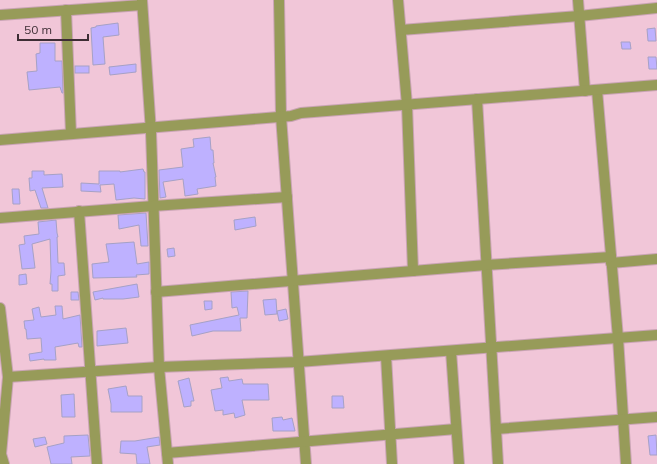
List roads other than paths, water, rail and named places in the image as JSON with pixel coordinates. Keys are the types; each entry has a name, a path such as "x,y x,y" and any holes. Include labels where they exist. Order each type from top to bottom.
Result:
{"street":[{"path":"279,0 281,116 306,464"},
{"path":"398,0 407,105 413,271"},
{"path":"578,0 585,91"},
{"path":"0,15 142,2 150,127 159,367 168,464"},
{"path":"401,30 580,16 654,6"},
{"path":"66,10 71,134"},
{"path":"0,140 291,116 301,113 657,85"},
{"path":"597,90 618,338 626,464"},
{"path":"477,99 498,464"},
{"path":"0,218 287,197"},
{"path":"79,212 97,464"},
{"path":"156,292 486,264 657,259"},
{"path":"0,308 8,377 1,454 4,464"},
{"path":"8,377 159,367 298,362 657,335"},
{"path":"451,351 459,464"},
{"path":"386,356 392,464"},
{"path":"496,429 657,417"},
{"path":"167,453 456,429"}]}
